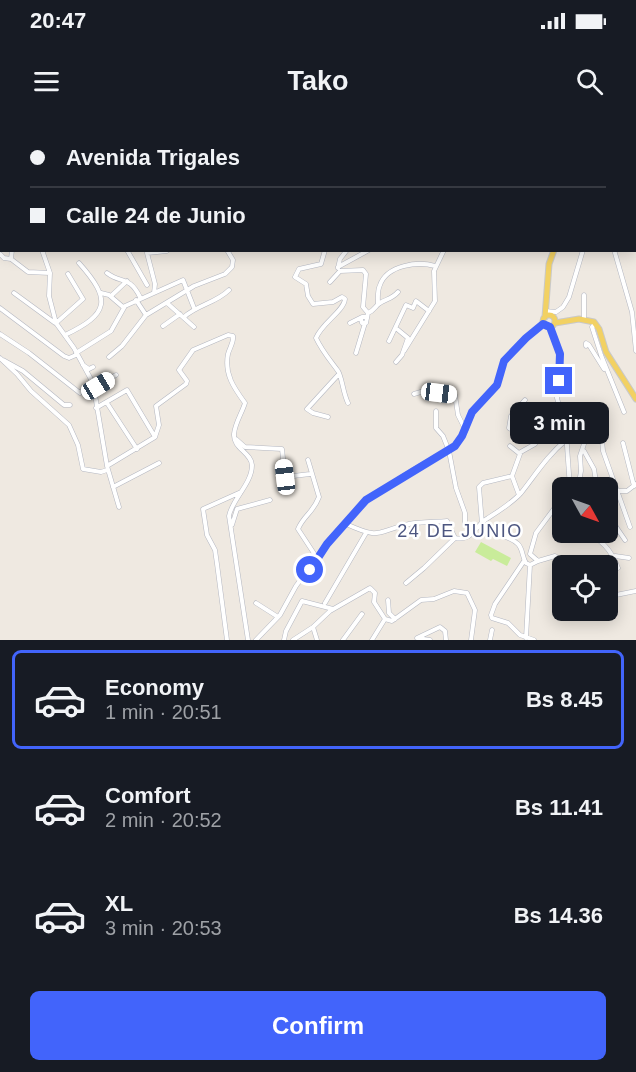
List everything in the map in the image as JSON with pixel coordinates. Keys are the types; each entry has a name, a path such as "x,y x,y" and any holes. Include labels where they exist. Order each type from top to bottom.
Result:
{"main road":[{"path":"553,252 549,264 543,324 553,325 585,319 594,325 600,334 606,352 636,399"},
{"path":"545,314 552,316 553,325"}],"street":[{"path":"11,259 12,252"},
{"path":"43,252 50,273 49,296 56,323"},
{"path":"129,252 147,285"},
{"path":"147,252 155,284 154,293"},
{"path":"110,357 123,346 146,315 187,291 222,276 232,267 233,260 228,252"},
{"path":"324,252 321,264 299,269 295,277 306,284 312,303 333,302 342,297 345,299 343,307 328,320 316,338 339,374 342,392 348,403"},
{"path":"339,269 340,259 345,252"},
{"path":"330,282 339,269 366,252"},
{"path":"396,362 436,297 435,266 443,252"},
{"path":"545,314 556,312 566,303 582,252"},
{"path":"0,254 4,258 11,259 26,271 50,273"},
{"path":"615,254 632,312 636,351"},
{"path":"65,335 94,318 101,306 101,293 80,263"},
{"path":"350,323 372,312 378,304 380,283 388,275 412,264 435,266"},
{"path":"339,269 359,268 365,272 363,307 367,315 356,353"},
{"path":"107,273 128,281 146,315"},
{"path":"56,323 83,299 68,274"},
{"path":"0,308 64,356 71,358 111,331 123,307 183,280 194,308"},
{"path":"111,296 128,281"},
{"path":"163,326 229,290"},
{"path":"378,304 391,299 398,292"},
{"path":"14,293 56,323 92,381 107,468 119,507"},
{"path":"101,293 111,296 123,307"},
{"path":"584,295 585,319"},
{"path":"389,341 397,329 406,305 412,308 416,301 429,311"},
{"path":"167,303 194,327"},
{"path":"361,318 361,322 365,323"},
{"path":"256,640 278,617 296,586 317,558 366,500 411,471 449,452 465,430 474,409 497,385 504,361 543,324"},
{"path":"553,325 560,354 557,398 566,440 569,477"},
{"path":"594,325 608,375"},
{"path":"397,329 408,338 404,351"},
{"path":"0,334 29,353 80,393 92,381"},
{"path":"2,359 31,391 69,425 78,445 83,469 101,472 155,437 159,429 156,406 186,384 187,381 179,370 188,360 191,352 231,335 234,338 228,355 229,377 236,393 245,403 234,437 237,445 252,464 242,492 230,511 248,640"},
{"path":"586,346 586,344 590,345 608,375 624,412"},
{"path":"2,359 17,367 64,405 70,405"},
{"path":"82,365 88,369 93,367"},
{"path":"328,417 313,413 307,408 339,374"},
{"path":"94,387 116,375"},
{"path":"96,408 127,390 155,437"},
{"path":"414,394 424,391 453,394 457,398 458,415 465,430"},
{"path":"519,495 512,477 519,453 535,444 509,428 511,416 525,400"},
{"path":"107,403 137,449"},
{"path":"595,477 594,469 584,451 582,429 577,414 578,409 582,408 601,429 603,451 630,526"},
{"path":"436,411 436,428 443,436 449,452 456,488 465,513 465,525"},
{"path":"234,437 245,447 282,449 285,477 310,474"},
{"path":"406,583 455,538 467,538 486,519 519,495 541,464 566,440"},
{"path":"619,491 625,492 635,485 627,466 623,443"},
{"path":"510,446 519,453"},
{"path":"580,477 580,456 584,451"},
{"path":"308,460 310,474 319,497 312,512 304,518 298,529 317,558"},
{"path":"113,487 159,463"},
{"path":"482,525 480,486 512,477"},
{"path":"227,640 217,564 214,549 207,535 203,508 242,492"},
{"path":"232,525 237,509 270,500"},
{"path":"538,561 530,554 533,539 552,512"},
{"path":"346,524 366,533 382,534 410,524 445,521 448,522 455,538"},
{"path":"482,525 517,542 521,547 524,561 530,565"},
{"path":"618,530 625,540"},
{"path":"325,603 366,533"},
{"path":"601,543 613,555"},
{"path":"530,565 552,556"},
{"path":"618,558 629,558"},
{"path":"524,561 495,604 491,615 492,618 513,627 526,638 534,640"},
{"path":"526,638 530,565"},
{"path":"293,640 334,609 370,588 374,591 374,602 385,619 392,621 421,600 434,599 459,590 467,593 474,603 471,640"},
{"path":"618,595 636,591"},
{"path":"388,600 388,613 396,619"},
{"path":"284,640 286,631 302,601 334,609"},
{"path":"256,603 278,617"},
{"path":"343,640 362,614"},
{"path":"372,640 385,619"},
{"path":"313,627 316,640"},
{"path":"430,640 417,638 440,627 444,629 446,640"},
{"path":"490,640 492,630"}],"green space":[{"path":"481,542 511,558 507,566 493,559 491,561 475,552"}],"district":[{"name":"24 DE JUNIO","path":"460,531"}],"route":[{"path":"310,570 327,544 366,500 381,493 411,471 449,452 455,446 474,409 497,385 501,365 526,338 543,324 550,327 555,336 560,354 559,381"}]}
